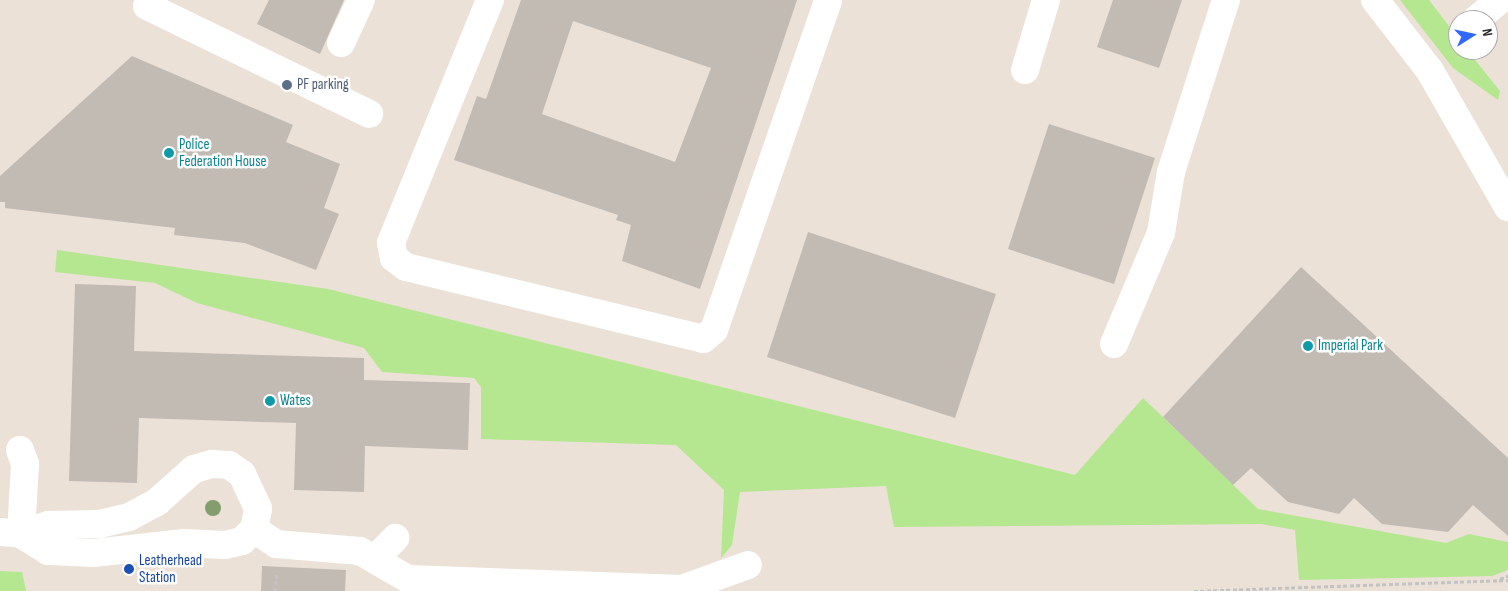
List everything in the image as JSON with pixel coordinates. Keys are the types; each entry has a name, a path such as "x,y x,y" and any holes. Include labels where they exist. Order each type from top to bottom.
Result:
{"street":[{"path":"154,0 147,6 369,114"},
{"path":"341,43 361,0"},
{"path":"490,0 391,243 394,258 406,267 703,339 714,330 828,0"},
{"path":"1025,70 1046,0"},
{"path":"1114,344 1161,233 1172,172 1226,0"},
{"path":"1375,0 1430,71 1508,207"},
{"path":"1488,10 1500,0"},
{"path":"11,533 25,464 20,450"},
{"path":"212,464 229,465 253,490 258,509 254,530 242,541 224,545 184,543 94,553 48,551 11,533 48,525 99,524 129,517 157,502 194,469 212,464"},
{"path":"254,530 276,544 360,550 408,579 682,589 748,565"},
{"path":"376,558 395,538"}],"path":[{"path":"1194,591 1497,580 1508,578"}],"green space":[{"path":"1400,0 1429,0 1448,25 1448,60 1475,60 1500,91 1498,100 1453,68"},
{"path":"57,250 328,289 1075,475 1143,398 1258,509 1446,543 1469,534 1508,542 1508,570 1492,576 1299,580 1295,530 1261,524 894,527 886,486 740,492 732,545 721,558 724,490 676,445 481,439 481,387 474,378 382,372 364,348 197,303 155,283 55,272"},
{"path":"0,571 22,572 26,591 0,591"}],"building":[{"path":"269,0 344,0 320,54 257,24"},
{"path":"521,0 797,0 700,289 622,261 631,225 616,220 618,215 454,160 477,96 486,99","holes":["573,21 711,68 675,162 542,114"]},
{"path":"1113,0 1182,0 1159,68 1097,47"},
{"name":"Police Federation House","path":"132,56 293,125 286,142 340,164 324,208 339,214 316,270 245,243 174,235 175,228 5,208 5,202 0,202 0,176"},
{"path":"1049,124 1155,158 1114,284 1008,249"},
{"path":"808,232 996,294 955,418 767,357"},
{"name":"Imperial Park","path":"1301,267 1508,458 1508,536 1473,505 1448,532 1382,524 1354,498 1339,514 1288,502 1251,468 1233,485 1163,417"},
{"name":"Wates","path":"75,284 136,286 134,351 364,358 364,380 470,383 468,450 365,446 364,492 294,490 296,423 139,418 137,483 69,481"},
{"path":"262,566 346,570 345,591 261,591"}],"place":[{"name":"PF parking","path":"287,85"},
{"name":"Police Federation House","path":"169,153"},
{"name":"Imperial Park","path":"1308,346"},
{"name":"Wates","path":"270,401"},
{"name":"Leatherhead Station","path":"129,569"}]}
